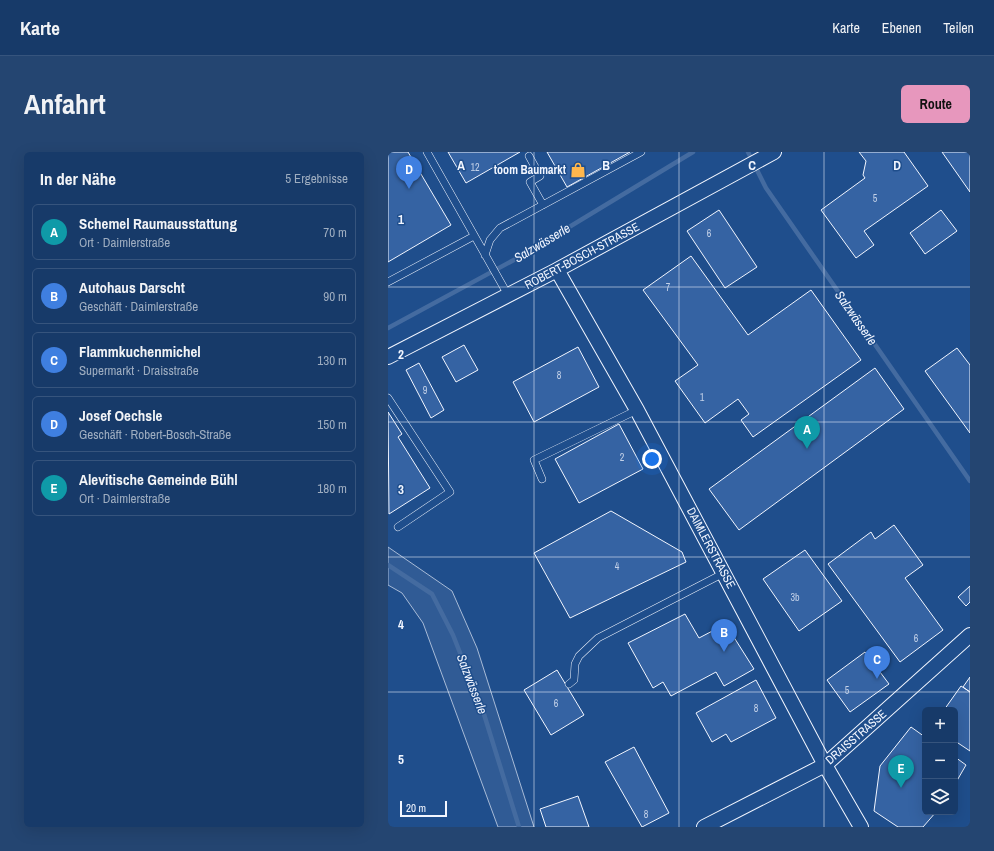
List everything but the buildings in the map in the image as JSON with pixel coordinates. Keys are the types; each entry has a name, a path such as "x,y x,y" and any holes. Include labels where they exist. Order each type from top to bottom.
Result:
{"street":[{"name":"ROBERT-BOSCH-STRASSE","path":"388,357 557,270 772,153"},
{"name":"DAIMLERSTRASSE","path":"557,270 637,410 825,765 861,827"},
{"name":"DRAISSTRASSE","path":"704,827 825,765 970,635"}],"lane":[{"path":"426,152 508,295"},
{"path":"485,255 490,240 500,228 641,152"},
{"path":"529,156 540,176 530,182 543,205"},
{"path":"388,282 474,236"},
{"path":"388,398 450,492 398,527"},
{"path":"542,479 534,460 637,410"},
{"path":"570,684 574,680 575,664 579,656 598,638 724,573"}],"shaded area":[{"path":"388,547 452,591 477,648 534,827 498,827 423,623 402,593 388,585"}],"waterway":[{"name":"Salzwässerle","path":"388,328 523,255 693,152"},
{"name":"Salzwässerle","path":"748,152 766,188 970,481"},
{"name":"Salzwässerle","path":"388,565 432,594 453,635 483,711 519,827"}],"place":[{"name":"toom Baumarkt","path":"578,170"},
{"name":"Josef Oechsle","path":"409,189"},
{"name":"Schemel Raumausstattung","path":"807,449"},
{"name":"Autohaus Darscht","path":"724,652"},
{"name":"Flammkuchenmichel","path":"877,679"},
{"name":"Alevitische Gemeinde Bühl","path":"901,788"}]}
